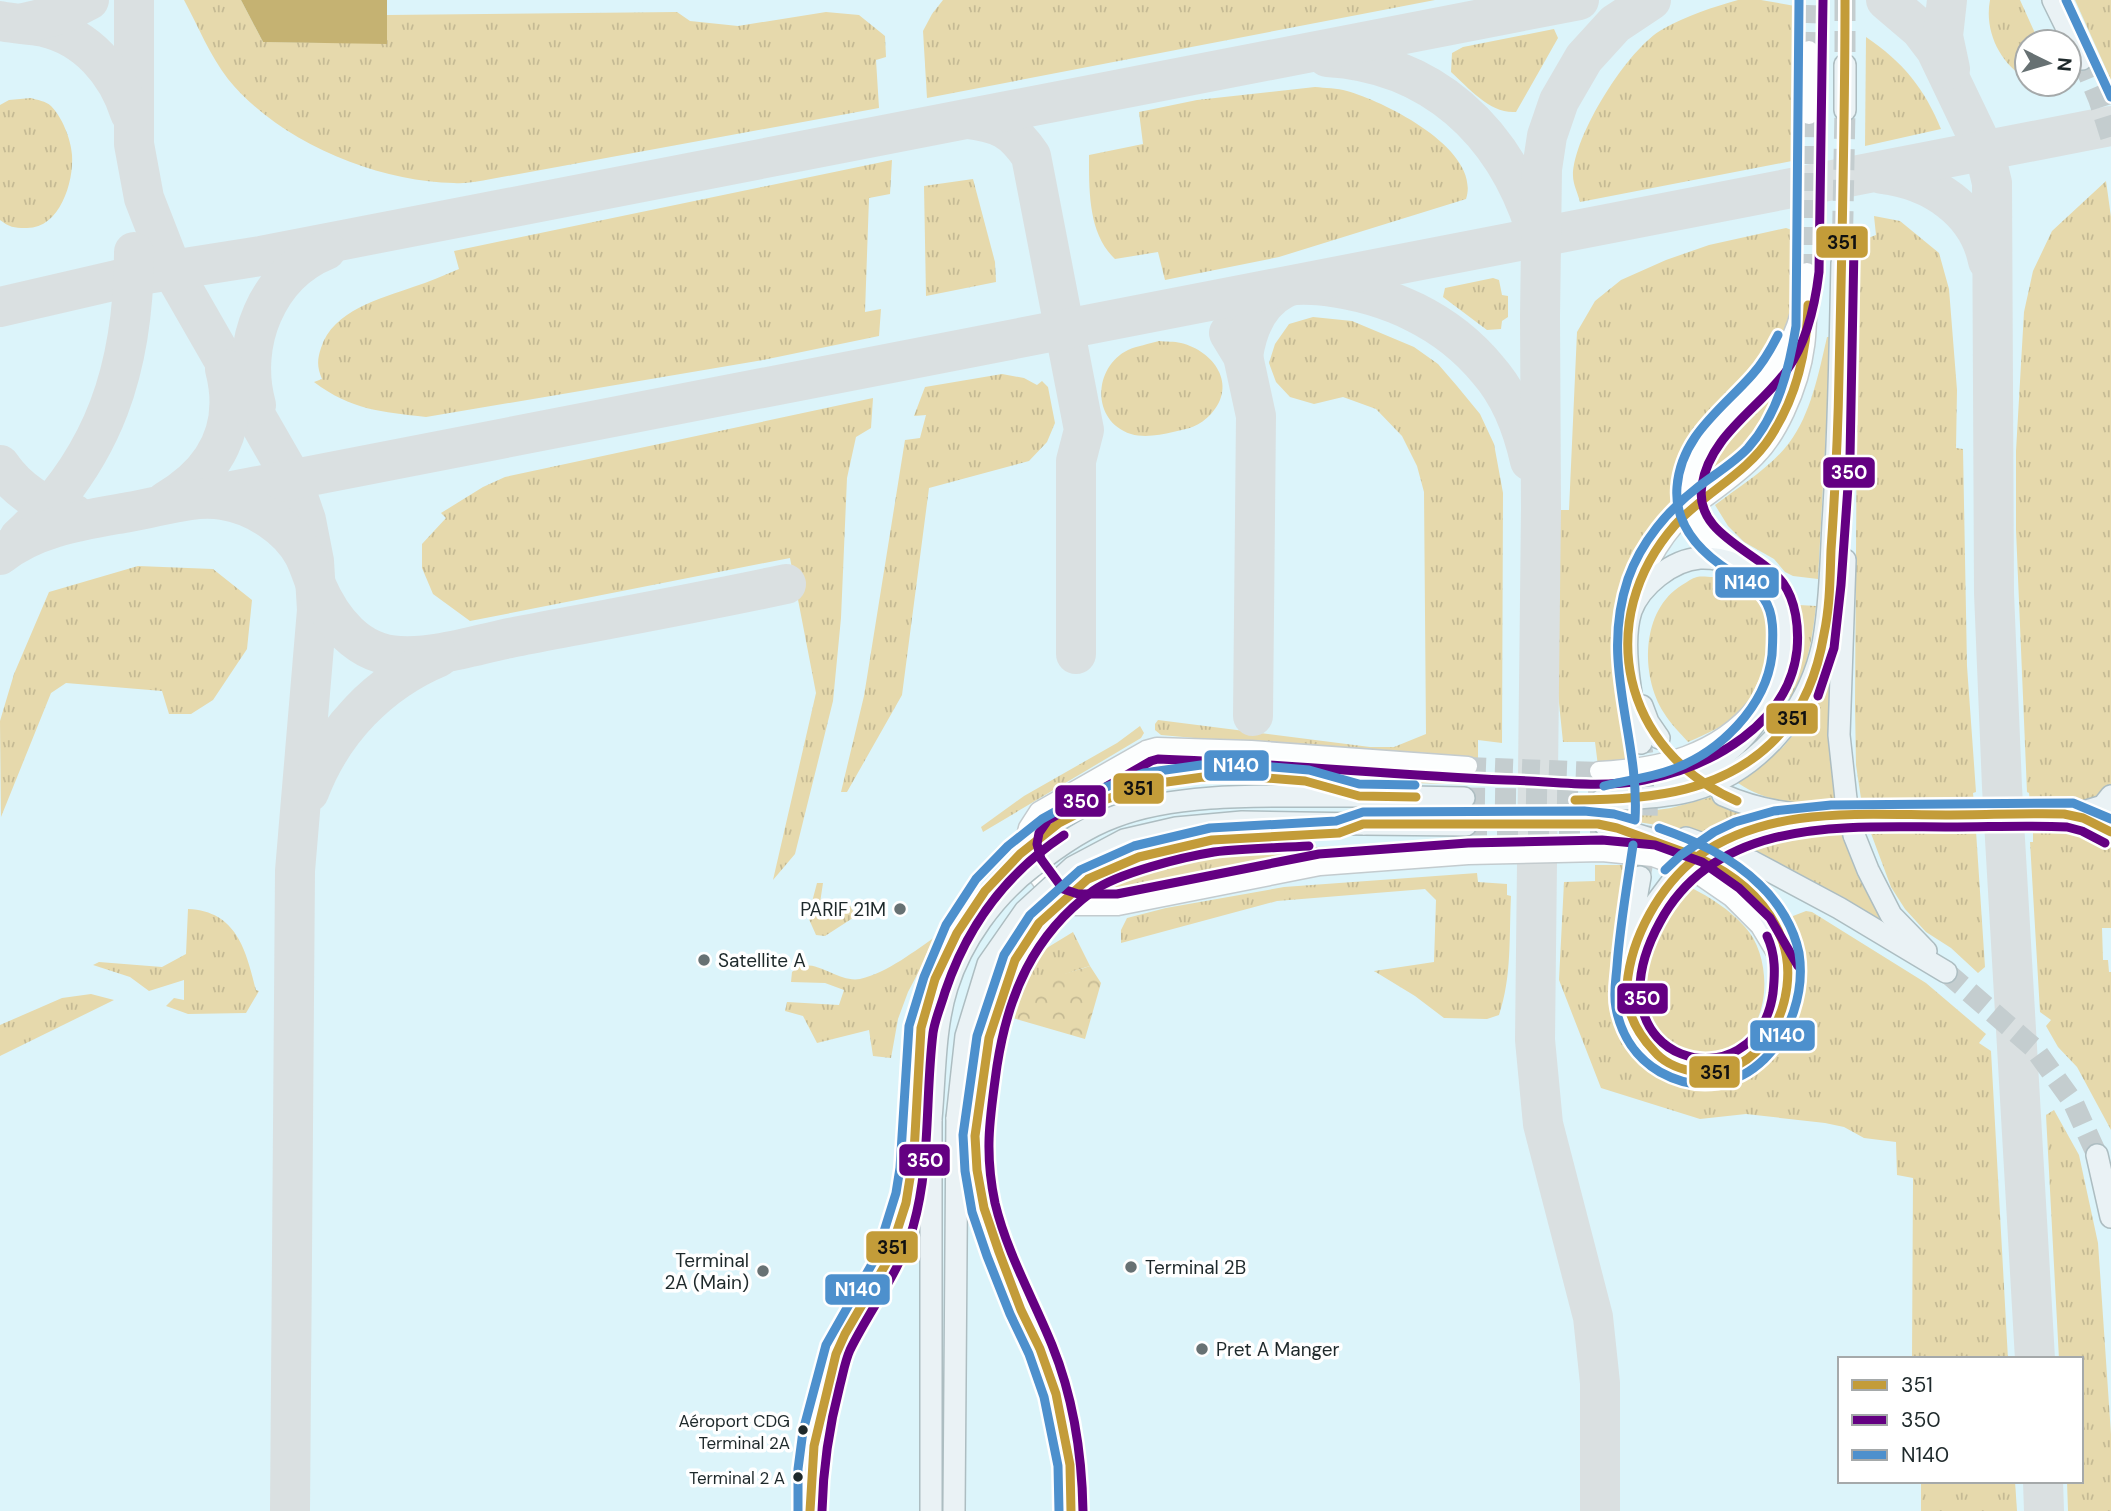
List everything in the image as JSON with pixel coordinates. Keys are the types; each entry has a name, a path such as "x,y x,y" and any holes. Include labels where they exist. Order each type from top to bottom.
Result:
{"main road":[{"path":"2053,0 2066,28"},
{"path":"1845,110 1846,65"},
{"path":"1650,741 1648,722 1630,676 1627,639 1631,612 1640,592 1676,565 1699,558 1749,569 1774,591 1785,622 1785,651 1780,679 1757,721 1737,743 1711,764 1678,781 1628,791 1602,800 1682,793 1716,781 1748,763 1779,735 1805,697 1822,645 1838,458 1842,263"},
{"path":"1640,877 1632,917 1627,1001 1634,1027 1644,1045 1666,1062 1690,1072 1714,1072 1740,1063 1767,1041 1782,1012 1787,972 1783,939 1763,904 1739,880 1712,863 1681,849 1605,825 1681,836 1753,863 1839,908 1946,972 1891,915 1854,835 1846,799 1839,735 1847,499 1838,458"},
{"path":"1723,795 1759,809 1831,817"},
{"path":"2111,796 2103,806 2073,815 2111,828"},
{"path":"931,1511 931,1119 938,1042 947,987 985,914 1009,885 1062,843 1115,816 1161,805 1237,797 1464,798"},
{"path":"1719,843 1739,833 1775,822 1831,817 1940,815"},
{"path":"954,1511 957,1118 966,1036 988,964 1025,911 1073,867 1124,841 1176,828 1242,822 1466,825"},
{"path":"1629,971 1636,941 1650,911 1671,883"},
{"path":"2097,1155 2111,1217"}],"street":[{"path":"1809,115 1810,50"},
{"path":"1631,612 1641,579 1672,528 1692,508 1758,455 1780,423 1804,363 1808,327 1807,272 1797,322 1778,362 1757,388 1704,442 1694,461 1689,484 1692,508 1711,543 1749,569"},
{"path":"1599,771 1640,769 1702,750 1727,737 1749,717 1780,679"},
{"path":"1468,766 1251,750 1157,747 1146,750 1039,811 1028,828 1024,844 1030,864 1055,901 1076,906 1118,906 1320,866 1468,855 1602,852 1653,858 1696,873 1731,897 1760,926 1787,972"}],"shaded area":[{"path":"0,0 2111,0 2111,1511 0,1511"},
{"path":"241,0 387,0 387,44 263,42"}],"green space":[{"path":"184,0 241,0 263,42 387,43 387,15 677,12 690,21 738,26 826,12 859,15 885,36 886,57 876,60 879,108 477,181 424,181 361,166 330,154 273,121 228,79 210,51"},
{"path":"943,0 1435,0 927,98 923,31"},
{"path":"1738,0 1761,0 1795,6 1797,160 1580,202 1573,179 1575,159 1592,117 1619,73 1649,39 1663,29 1700,12"},
{"path":"1990,0 2020,0 2033,28 2013,28 2013,69 1996,46 1989,23"},
{"path":"2075,0 2111,0 2111,80"},
{"path":"1554,29 1558,38 1516,112 1497,109 1451,72 1452,53 1463,47"},
{"path":"1866,37 1902,66 1920,88 1941,129 1865,146"},
{"path":"1315,87 1343,90 1364,97 1406,117 1427,131 1446,146 1460,163 1467,181 1466,199 1279,257 1165,280 1158,252 1115,259 1106,249 1092,211 1089,155 1143,144 1139,112 1197,100"},
{"path":"31,98 49,104 59,116 70,142 72,166 67,191 55,213 37,227 18,228 0,220 0,105 9,100"},
{"path":"892,160 890,194 869,198 865,312 881,309 879,336 763,360 426,417 354,404 314,382 322,379 318,367 320,352 327,335 336,324 359,308 459,269 454,251"},
{"path":"973,179 995,262 996,282 926,296 924,186"},
{"path":"2106,181 2111,217 2111,787 2097,801 2084,800 2062,806 2030,803 2027,792 2016,530 2016,451 2024,312 2033,271 2052,231"},
{"path":"1874,216 1900,221 1939,253 1949,289 1957,390 1956,448 1963,449 1967,666 1976,792 1973,793 1974,803 1862,805 1856,765 1855,705 1858,242 1876,235"},
{"path":"1786,228 1795,231 1799,285 1790,324 1769,366 1694,442 1678,505 1634,577 1621,676 1634,762 1598,766 1595,742 1563,742 1541,527 1561,510 1569,510 1577,332 1595,301 1621,280 1709,245"},
{"path":"1493,278 1499,280 1502,295 1508,296 1508,317 1502,321 1501,329 1487,330 1443,297 1445,288"},
{"path":"1313,317 1352,321 1414,347 1438,364 1457,386 1480,414 1494,444 1503,493 1502,743 1478,740 1478,759 1395,756 1161,735 1155,730 1158,720 1370,747 1394,747 1426,734 1424,492 1417,466 1402,436 1376,409 1343,397 1314,404 1290,397 1276,382 1269,363 1275,344 1289,324"},
{"path":"1827,337 1831,337 1818,579 1793,576 1785,572 1774,559 1744,542 1728,526 1715,505 1764,469 1797,432 1809,406"},
{"path":"1801,340 1791,387 1759,441 1726,473 1718,478 1707,476 1711,450 1731,425 1775,382"},
{"path":"1159,341 1193,347 1212,361 1222,381 1219,403 1203,421 1184,430 1157,435 1131,434 1109,418 1101,394 1103,381 1116,358 1128,350"},
{"path":"1002,374 1024,378 1037,385 1042,381 1048,387 1055,423 1047,442 1029,461 929,488 902,695 847,792 841,792 864,696 905,440 920,438 926,415 914,416 925,387"},
{"path":"873,398 871,428 856,437 847,478 841,618 833,701 795,854 773,880 816,693 790,558 470,621 433,594 422,568 422,544 446,518 441,513 505,477"},
{"path":"138,566 213,569 252,600 247,649 213,700 191,714 169,714 162,691 66,683 51,693 1,817 0,721 14,674 49,592"},
{"path":"1713,577 1734,581 1758,601 1769,627 1767,656 1757,684 1743,708 1725,724 1688,742 1666,717 1656,698 1648,662 1649,644 1652,626 1668,596 1693,578"},
{"path":"1799,605 1816,606 1808,655 1791,701 1789,696 1801,651"},
{"path":"1831,667 1839,805 1799,804 1774,799 1738,783 1783,747 1812,712"},
{"path":"1140,726 1144,733 1141,738 983,832 981,827 1024,796 1117,743"},
{"path":"1177,753 1196,772 1134,781 1049,816 1138,761 1151,756"},
{"path":"1240,758 1410,777 1478,778 1478,785 1253,778"},
{"path":"1715,796 1762,819 1714,839 1700,832 1607,817 1671,808"},
{"path":"1869,828 1976,831 1985,967 1978,973 1951,948 1926,932 1905,909 1891,887"},
{"path":"2061,830 2095,836 2111,848 2111,928 2102,928 2103,960 2108,960 2111,972 2111,1130 2077,1067 2058,1047 2046,1026 2051,1020 2040,1012 2030,842 2033,842 2033,832"},
{"path":"1823,831 1845,833 1896,934 1737,849 1778,835"},
{"path":"1476,842 1476,849 1338,857 1230,874 1139,894 1105,899 1090,895 1138,871 1189,858 1295,848"},
{"path":"1595,865 1636,868 1618,1004 1625,1032 1635,1055 1681,1084 1710,1086 1738,1082 1763,1065 1787,1037 1799,997 1802,965 1788,928 1793,916 1806,911 1812,912 1926,983 1986,1034 1979,1043 1991,1051 2008,1357 1912,1357 1913,1178 1897,1175 1896,1142 1864,1138 1844,1127 1825,1123 1746,1114 1700,1119 1601,1088 1559,980 1564,882 1595,881"},
{"path":"1477,873 1478,882 1507,884 1507,895 1511,896 1506,986 1499,1015 1487,1019 1444,1018 1374,971 1434,962 1436,900 1425,889 1277,901 1121,943 1121,930 1127,918 1166,908 1284,887"},
{"path":"817,883 823,883 818,916 846,899 856,916 825,936 816,935 808,917"},
{"path":"1690,887 1719,904 1745,927 1753,938 1763,967 1763,999 1753,1028 1734,1047 1710,1053 1685,1049 1664,1036 1652,1016 1647,990 1649,956 1656,930 1670,908"},
{"path":"188,909 205,911 218,917 237,936 256,990 259,991 246,1013 188,1014 166,1006 174,998 184,1000 184,980 149,991 130,977 93,965 99,962 162,967 186,954"},
{"path":"1073,932 1090,966 1040,984 1014,1002 1021,975 1032,957"},
{"path":"938,935 908,992 898,1019 891,1058 873,1056 869,1030 817,1043 803,1016 785,1011 787,1002 839,1005 844,990 825,983 791,982 792,972 798,967 815,966 845,978 860,979 891,966"},
{"path":"1090,966 1101,983 1085,1039 1009,1017 1015,1001 1030,988"},
{"path":"91,994 114,1000 0,1056 0,1025 62,998"},
{"path":"2054,1110 2079,1155 2098,1243 2111,1434 2111,1511 2068,1511 2067,1483 2083,1483 2083,1357 2059,1357 2046,1115"},
{"path":"1921,1483 2015,1483 2017,1511 1921,1511"}],"taxiway":[{"path":"24,23 62,14 89,0"},
{"path":"134,0 134,144 144,198 172,270 292,479 306,520 314,561 317,610 295,871 290,1511"},
{"path":"0,307 134,276 261,256 1579,0"},
{"path":"1600,1511 1600,1383 1593,1317 1543,1124 1535,1040 1542,169 1547,136 1559,101 1584,58 1615,24 1651,0"},
{"path":"1886,0 1920,29 1936,50 1984,150 1992,183 1994,593 2002,787 2035,1357"},
{"path":"1947,0 1943,36 1950,69"},
{"path":"0,21 44,27 60,32 87,48 108,70 130,113"},
{"path":"1327,57 1365,62 1399,73 1431,88 1459,108 1483,133 1504,161 1535,228"},
{"path":"968,119 997,125 1011,133 1031,156 1084,430 1076,461 1076,654"},
{"path":"191,499 2111,126"},
{"path":"1882,174 1918,183 1950,201 1974,227 1983,243 1988,261"},
{"path":"256,405 251,358 262,314 273,294 288,276 305,261 326,250"},
{"path":"19,538 49,507 73,476 93,443 109,408 128,334 134,252"},
{"path":"1243,356 1247,336 1260,309 1287,287 1325,286 1371,295 1393,303 1415,312 1454,337 1488,370 1515,413 1530,461"},
{"path":"1229,333 1243,356 1256,416 1253,716"},
{"path":"166,501 198,476 211,462 220,446 229,410 225,369"},
{"path":"0,465 32,497 74,514"},
{"path":"0,555 29,537 78,521 188,500 211,499 235,503 259,512 290,535 304,555 322,598 348,633 371,649 400,656 445,652 786,584"},
{"path":"309,792 331,749 360,711 397,680 439,657"},
{"path":"2043,1483 2044,1511"}],"tunnel":[{"path":"1809,50 1811,0"},
{"path":"1845,0 1845,65"},
{"path":"2083,61 2111,138"},
{"path":"1842,263 1845,110"},
{"path":"1807,272 1809,115"},
{"path":"1640,877 1646,843 1647,810 1641,743"},
{"path":"1468,766 1599,771"},
{"path":"1464,798 1602,800"},
{"path":"1940,815 2073,815"},
{"path":"1466,825 1605,825"},
{"path":"1946,972 2034,1048 2073,1102 2097,1155"}],"transit line":[{"name":"N140","path":"1059,1511 1058,1466 1044,1397 1029,1354 987,1256 972,1212 965,1171 963,1135 977,1036 1004,955 1030,915 1080,870 1134,846 1210,828 1336,821 1363,812 1584,811 1614,814 1635,820 1635,789 1619,671 1618,641 1620,611 1628,579 1640,552 1666,516 1698,487 1731,464 1758,435 1781,391 1793,342 1796,326 1799,0"},
{"name":"350","path":"1798,966 1770,918 1739,888 1702,862 1655,845 1602,840 1468,843 1319,854 1117,894 1078,894 1063,889 1041,859 1037,844 1039,833 1048,820 1158,759 1575,784 1627,783 1695,765 1743,738 1763,720 1779,700 1791,676 1798,642 1794,606 1783,583 1759,561 1717,530 1707,517 1702,502 1702,485 1707,467 1725,437 1776,384 1794,359 1805,336 1812,311 1819,272 1823,0"},
{"name":"351","path":"1575,800 1658,795 1711,781 1736,769 1759,754 1780,734 1803,700 1814,674 1827,613 1836,463 1845,0"},
{"name":"N140","path":"2066,0 2111,97"},
{"name":"350","path":"1818,696 1834,648 1841,585 1850,458 1854,246"},
{"name":"351","path":"1737,801 1698,779 1667,750 1645,717 1632,680 1628,641 1633,601 1649,562 1675,525 1750,461 1780,421 1794,389 1803,357 1808,305"},
{"name":"N140","path":"1604,786 1663,773 1706,752 1737,726 1750,710 1768,674 1773,634 1768,605 1757,591 1709,556 1692,537 1680,514 1677,487 1680,469 1694,438 1756,370 1778,335"},
{"name":"N140","path":"798,1511 798,1469 803,1431 826,1345 876,1257 896,1193 909,1026 924,977 946,925 976,879 1008,846 1042,819 1087,794 1144,773 1201,765 1260,766 1309,770 1359,784 1415,785"},
{"name":"351","path":"810,1511 814,1446 836,1354 887,1262 906,1203 914,1153 921,1028 935,979 957,933 985,891 1020,854 1059,823 1104,800 1152,784 1203,777 1267,778 1305,781 1359,796 1416,797"},
{"name":"N140","path":"1665,870 1714,832 1735,822 1774,811 1831,805 2073,803 2111,819"},
{"name":"351","path":"1697,857 1725,840 1754,828 1785,821 1849,815 2064,814 2083,818 2111,832"},
{"name":"351","path":"1071,1511 1070,1465 1056,1394 1040,1349 1021,1310 984,1208 977,1170 975,1136 989,1038 1015,960 1039,923 1088,879 1139,857 1212,840 1339,833 1363,824 1598,824 1617,828 1697,857"},
{"name":"350","path":"1767,936 1773,957 1773,993 1760,1029 1738,1050 1710,1058 1681,1054 1657,1037 1642,1009 1642,971 1660,922 1685,887 1715,862 1750,845 1788,835 1828,829 2023,826 2067,827 2082,831 2105,843"},
{"name":"N140","path":"1633,845 1615,992 1618,1018 1626,1036 1637,1053 1651,1066 1690,1083 1718,1084 1743,1075 1764,1059 1782,1037 1794,1011 1800,983 1797,944 1779,908 1749,875 1713,851 1659,828"},
{"name":"350","path":"822,1511 830,1432 847,1359 907,1244 919,1203 933,1033 945,992 965,945 991,903 1024,867 1064,835"},
{"name":"350","path":"1083,1511 1079,1447 1066,1386 1052,1345 1006,1240 992,1184 990,1118 1002,1040 1016,991 1039,947 1054,927 1072,908 1104,884 1151,867 1201,854 1309,846"},
{"name":"351","path":"1697,857 1736,880 1759,901 1776,926 1787,963 1787,987 1781,1011 1771,1033 1756,1051 1738,1065 1716,1072 1686,1070 1658,1055 1637,1029 1627,995 1630,967 1641,931 1671,882 1697,857"}],"place":[{"name":"PARIF 21M","path":"900,909"},
{"name":"Satellite A","path":"704,960"},
{"name":"Terminal 2B","path":"1131,1267"},
{"name":"Terminal 2A (Main)","path":"763,1271"},
{"name":"Pret A Manger","path":"1202,1349"},
{"name":"Aéroport CDG Terminal 2A","path":"803,1430"},
{"name":"Terminal 2 A","path":"798,1477"}]}
